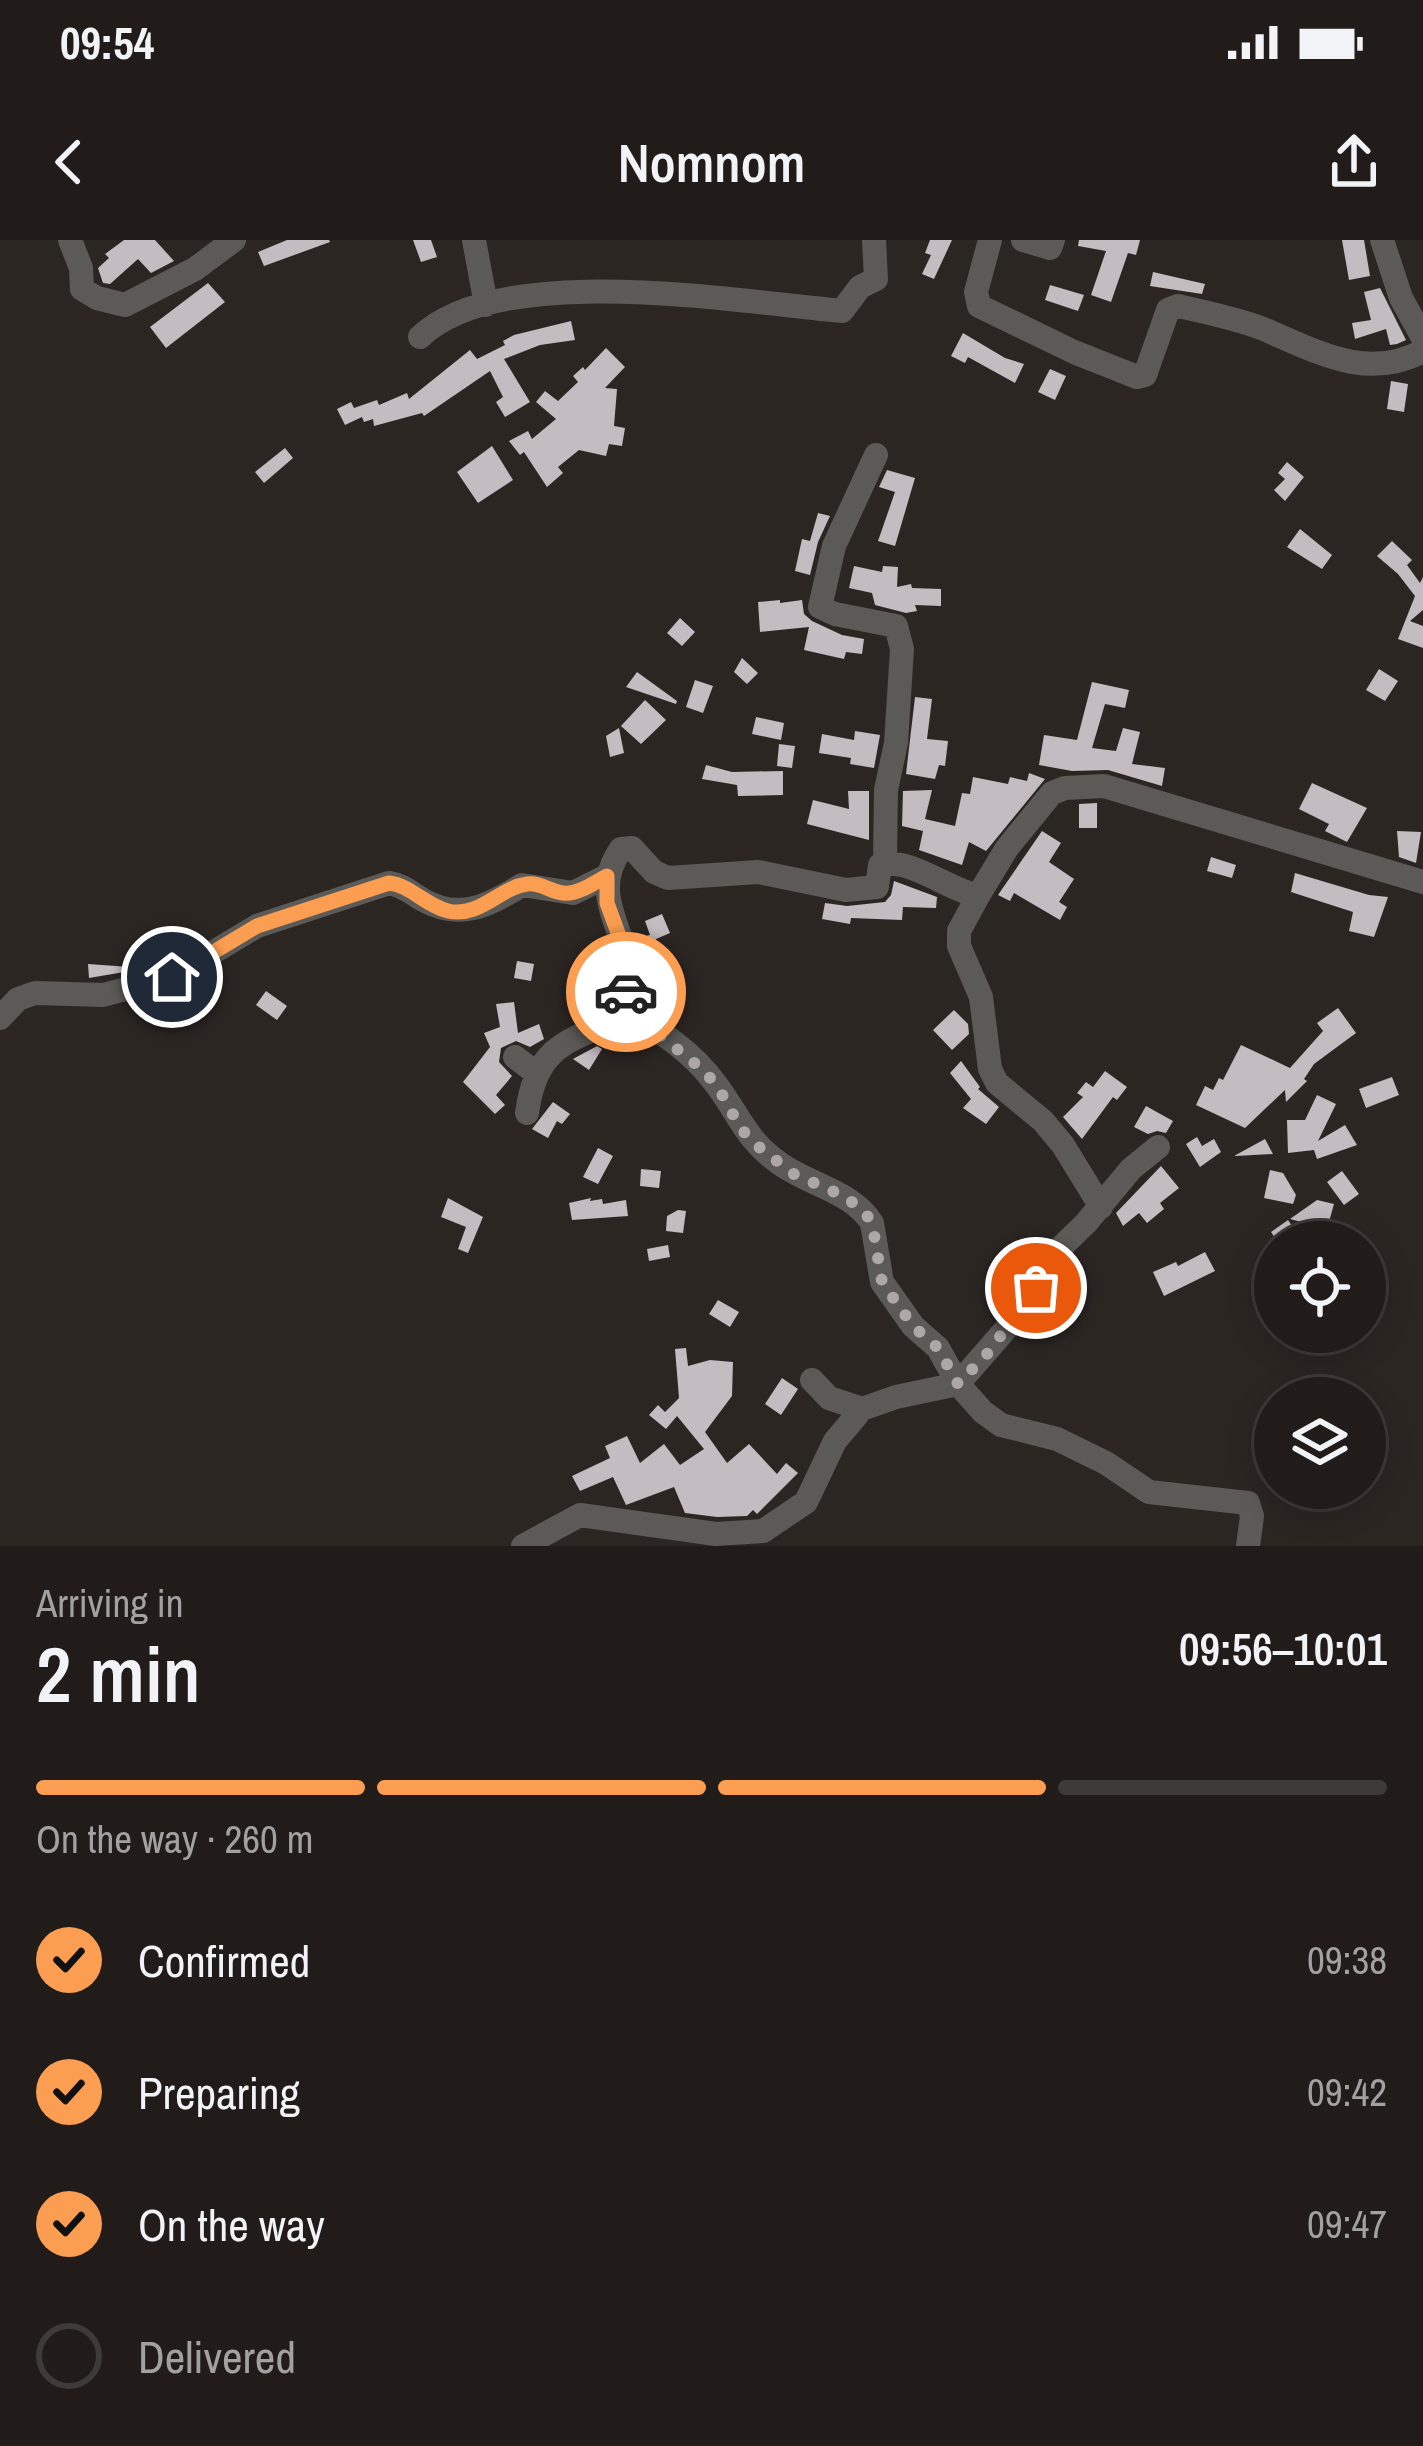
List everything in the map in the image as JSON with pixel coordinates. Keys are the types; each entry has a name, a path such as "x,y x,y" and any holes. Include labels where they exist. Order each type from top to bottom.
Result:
{"street":[{"path":"78,244 80,283 86,293 125,305 195,268 234,240"},
{"path":"474,240 486,305"},
{"path":"420,337 435,324 486,305 566,293 688,295 842,311 860,287 874,282 874,240"},
{"path":"990,240 976,292 979,306 1137,377 1145,375 1168,310 1178,306 1240,321 1330,358 1392,365 1423,351"},
{"path":"1023,240 1058,247"},
{"path":"1382,240 1401,298 1423,338"},
{"path":"876,455 834,546 820,607 896,626 900,637 896,743 886,790 885,862"},
{"path":"1101,1207 1063,1145 1043,1121 1012,1099 990,1070 981,997 958,946 959,931 1007,848 1052,793 1095,786 1180,807 1423,882"},
{"path":"620,1019 629,963 607,903 607,876 621,849 632,848 654,872 668,878 758,872 846,890 877,887 880,865 900,862 978,896"},
{"path":"0,1018 18,999 34,993 103,995 172,977 257,926 389,883 443,910 457,912 496,901 522,885 573,893 607,876"},
{"path":"515,1057 526,1094 561,1043 620,1019 651,1028 703,1070 741,1129 760,1148 794,1174 846,1197 867,1215 882,1282 913,1326 938,1348 958,1384 982,1412 1001,1425 1070,1445 1149,1492 1248,1503 1252,1516 1248,1546"},
{"path":"523,1546 580,1515 716,1534 763,1532 806,1502 835,1442 862,1409 958,1384 1018,1315 1052,1256 1101,1207 1130,1169 1158,1147"},
{"path":"812,1380 829,1398 862,1409"}],"building":[{"path":"124,240 155,240 174,261 151,273 138,259 110,284 103,283 98,268 109,258 105,254"},
{"path":"287,240 330,242 264,266 258,252"},
{"path":"413,240 431,240 437,257 421,262"},
{"path":"930,240 952,240 934,279 922,274 931,255 925,253"},
{"path":"1079,240 1140,240 1136,255 1128,253 1111,302 1091,295 1106,251 1078,246"},
{"path":"1342,240 1364,240 1370,276 1349,280"},
{"path":"1153,272 1205,284 1202,294 1150,286"},
{"path":"208,283 225,302 166,348 150,327"},
{"path":"1050,285 1084,295 1078,311 1045,300"},
{"path":"1380,288 1406,340 1397,344 1390,345 1386,329 1355,339 1352,323 1371,320 1364,292"},
{"path":"571,321 575,340 540,345 504,359 530,402 505,417 496,402 503,397 490,371 424,416 374,426 373,419 364,422 362,417 345,425 337,409 351,402 354,408 377,400 379,405 407,393 409,399 470,350 477,359 514,335"},
{"path":"963,333 1024,364 1015,383 968,357 965,363 951,356"},
{"path":"606,348 625,367 605,388 617,389 614,426 625,428 622,446 609,444 606,456 579,450 558,467 563,473 547,487 524,452 520,455 509,441 528,431 532,439 556,419 536,402 545,391 558,401 578,382 573,376"},
{"path":"1050,369 1066,376 1055,400 1038,392"},
{"path":"1391,381 1408,384 1404,412 1387,409"},
{"path":"492,446 513,480 478,503 457,472"},
{"path":"285,448 293,458 264,483 255,472"},
{"path":"1287,462 1304,477 1285,501 1274,490 1285,479 1278,473"},
{"path":"887,470 915,478 895,546 878,541 895,492 879,487"},
{"path":"818,513 830,516 810,575 795,571 802,539 810,541"},
{"path":"1300,529 1332,555 1322,569 1287,547"},
{"path":"1392,541 1412,560 1407,565 1420,583 1423,577 1423,610 1410,621 1423,626 1423,648 1398,639 1415,596 1377,556"},
{"path":"854,566 882,572 883,566 898,567 897,587 911,584 912,588 941,589 941,606 915,605 917,611 906,613 875,605 872,593 849,588"},
{"path":"802,600 804,614 812,621 864,639 862,654 846,652 844,659 804,650 809,627 760,632 758,602"},
{"path":"680,618 695,632 682,646 667,633"},
{"path":"742,658 758,673 747,684 734,672"},
{"path":"1379,669 1398,681 1385,701 1366,690"},
{"path":"637,672 677,701 676,704 626,687"},
{"path":"695,680 713,686 703,713 686,707"},
{"path":"1092,682 1129,690 1125,708 1105,704 1092,748 1116,751 1123,728 1140,732 1132,764 1165,768 1162,786 1108,770 1039,765 1044,735 1077,740"},
{"path":"915,697 932,699 927,739 948,741 945,766 939,765 935,779 906,774"},
{"path":"645,700 666,720 641,744 621,726"},
{"path":"756,717 784,723 781,740 752,734"},
{"path":"619,728 624,753 610,757 606,736"},
{"path":"855,731 880,735 874,768 819,753 822,734 854,740"},
{"path":"779,744 795,746 792,768 777,766"},
{"path":"706,765 732,772 783,771 783,795 738,796 737,785 702,779"},
{"path":"1029,773 1045,779 986,851 969,842 962,865 919,850 923,831 902,826 903,791 932,790 925,819 955,826 962,793 970,794 973,777 1008,784 1010,777 1027,781"},
{"path":"1312,783 1367,808 1347,842 1325,831 1329,824 1299,809"},
{"path":"848,791 869,791 869,840 807,824 813,800 849,809"},
{"path":"1097,803 1097,828 1079,828 1079,804"},
{"path":"1042,831 1061,843 1049,862 1074,879 1059,902 1067,907 1060,920 1014,893 1010,901 998,895"},
{"path":"1397,831 1421,832 1416,863 1399,857"},
{"path":"1211,857 1236,865 1232,878 1207,871"},
{"path":"1295,873 1388,897 1374,937 1349,931 1353,912 1291,892"},
{"path":"894,881 937,897 936,908 903,907 902,920 851,918 850,924 822,919 825,903 885,902"},
{"path":"662,914 670,933 656,939 658,948 642,952 638,938 650,935 645,921"},
{"path":"517,961 534,964 531,981 514,978"},
{"path":"88,964 130,967 130,971 89,978"},
{"path":"266,991 287,1006 277,1020 256,1005"},
{"path":"514,1002 518,1033 539,1024 544,1039 530,1047 516,1041 501,1048 499,1062 512,1076 496,1095 505,1105 495,1114 463,1082 490,1047 484,1033 500,1027 496,1004"},
{"path":"1338,1008 1356,1033 1314,1064 1307,1081 1286,1102 1285,1090 1245,1128 1196,1105 1205,1086 1213,1090 1219,1078 1223,1080 1241,1045 1290,1068 1323,1031 1317,1023"},
{"path":"954,1010 968,1024 969,1034 952,1050 933,1030"},
{"path":"597,1046 602,1049 589,1070 573,1059"},
{"path":"961,1061 978,1089 999,1107 986,1124 963,1108 971,1099 950,1073"},
{"path":"1105,1071 1127,1087 1117,1100 1113,1097 1082,1139 1063,1117 1083,1097 1077,1093 1086,1082 1093,1087"},
{"path":"1392,1077 1399,1095 1366,1108 1359,1089"},
{"path":"1317,1095 1336,1104 1318,1141 1345,1125 1357,1145 1317,1159 1314,1150 1288,1153 1287,1120 1305,1120"},
{"path":"553,1102 570,1114 562,1124 557,1121 548,1138 532,1129"},
{"path":"1146,1106 1173,1121 1166,1133 1148,1134 1134,1127"},
{"path":"1197,1137 1202,1146 1214,1139 1221,1152 1200,1167 1186,1144"},
{"path":"1265,1139 1273,1154 1234,1156"},
{"path":"598,1148 613,1156 598,1184 583,1177"},
{"path":"1161,1166 1179,1188 1160,1203 1164,1209 1147,1223 1139,1213 1123,1226 1116,1213"},
{"path":"641,1169 661,1171 659,1188 640,1186"},
{"path":"1270,1170 1283,1173 1296,1195 1293,1204 1264,1198"},
{"path":"1342,1171 1359,1194 1344,1205 1327,1182"},
{"path":"448,1198 483,1217 468,1253 458,1249 466,1227 441,1217"},
{"path":"602,1199 603,1204 626,1200 628,1216 572,1220 569,1203"},
{"path":"1317,1200 1334,1204 1329,1221 1290,1219"},
{"path":"686,1211 683,1233 666,1231 667,1216"},
{"path":"668,1245 670,1257 649,1261 647,1249"},
{"path":"1205,1252 1215,1271 1164,1296 1153,1272"},
{"path":"718,1300 739,1312 730,1327 709,1314"},
{"path":"686,1348 688,1366 710,1360 733,1362 732,1396 705,1432 727,1463 749,1444 777,1474 786,1463 798,1473 757,1514 753,1510 747,1516 685,1513 674,1487 626,1505 613,1477 580,1491 572,1476 610,1458 605,1446 627,1436 640,1463 664,1444 680,1465 704,1449 677,1416 666,1429 649,1415 658,1405 665,1412 679,1398 675,1349"},
{"path":"782,1378 798,1389 781,1415 765,1404"}],"way so far":[{"path":"626,992 626,1017 651,1028 703,1070 741,1129 760,1148 794,1174 846,1197 867,1215 882,1282 913,1326 938,1348 958,1384 1036,1288"}],"route":[{"path":"172,977 257,926 389,883 443,910 457,912 496,901 522,885 573,893 607,876 607,903 629,963 626,992"}]}
